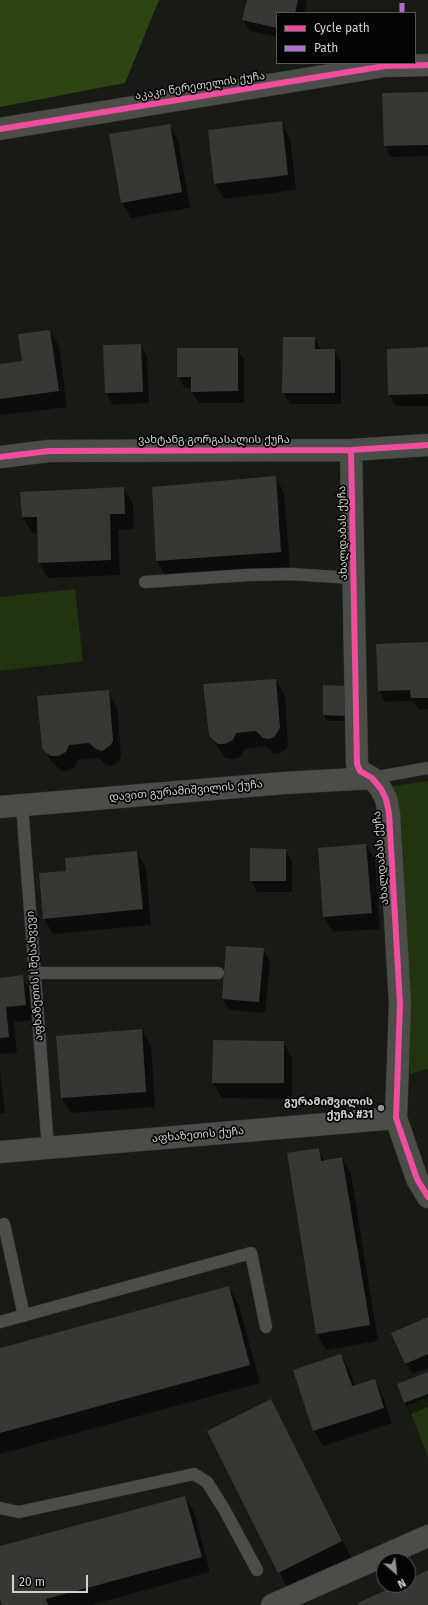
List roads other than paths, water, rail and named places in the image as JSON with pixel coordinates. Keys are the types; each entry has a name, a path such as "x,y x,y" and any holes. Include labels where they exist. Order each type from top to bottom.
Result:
{"street":[{"name":"აკაკი წერეთელის ქუჩა","path":"0,129 385,66 428,66"},
{"name":"ვახტანგ გორგასალის ქუჩა","path":"0,457 49,451 351,450 428,445"},
{"name":"ახალდაბას ქუჩა","path":"351,450 357,764 360,771 372,778 381,789 386,799 389,821 400,1004 396,1118 417,1179 428,1197"},
{"name":"დავით გურამიშვილის ქუჩა","path":"0,807 284,783 372,778"},
{"name":"აფხაზეთის ქუჩა","path":"0,1152 396,1118"},
{"path":"272,1605 428,1536"}],"lane":[{"path":"145,582 248,575 290,574 353,578"},
{"path":"372,778 428,768"},
{"name":"აფხაზეთის I შესახვევი","path":"22,805 48,1148"},
{"path":"35,973 218,973"},
{"path":"4,1224 24,1316"},
{"path":"0,1322 251,1253 266,1327"},
{"path":"0,1508 19,1512 194,1474 207,1482 224,1509 257,1570"}],"place":[{"name":"გურამიშვილის ქუჩა #31","path":"381,1108"}]}
